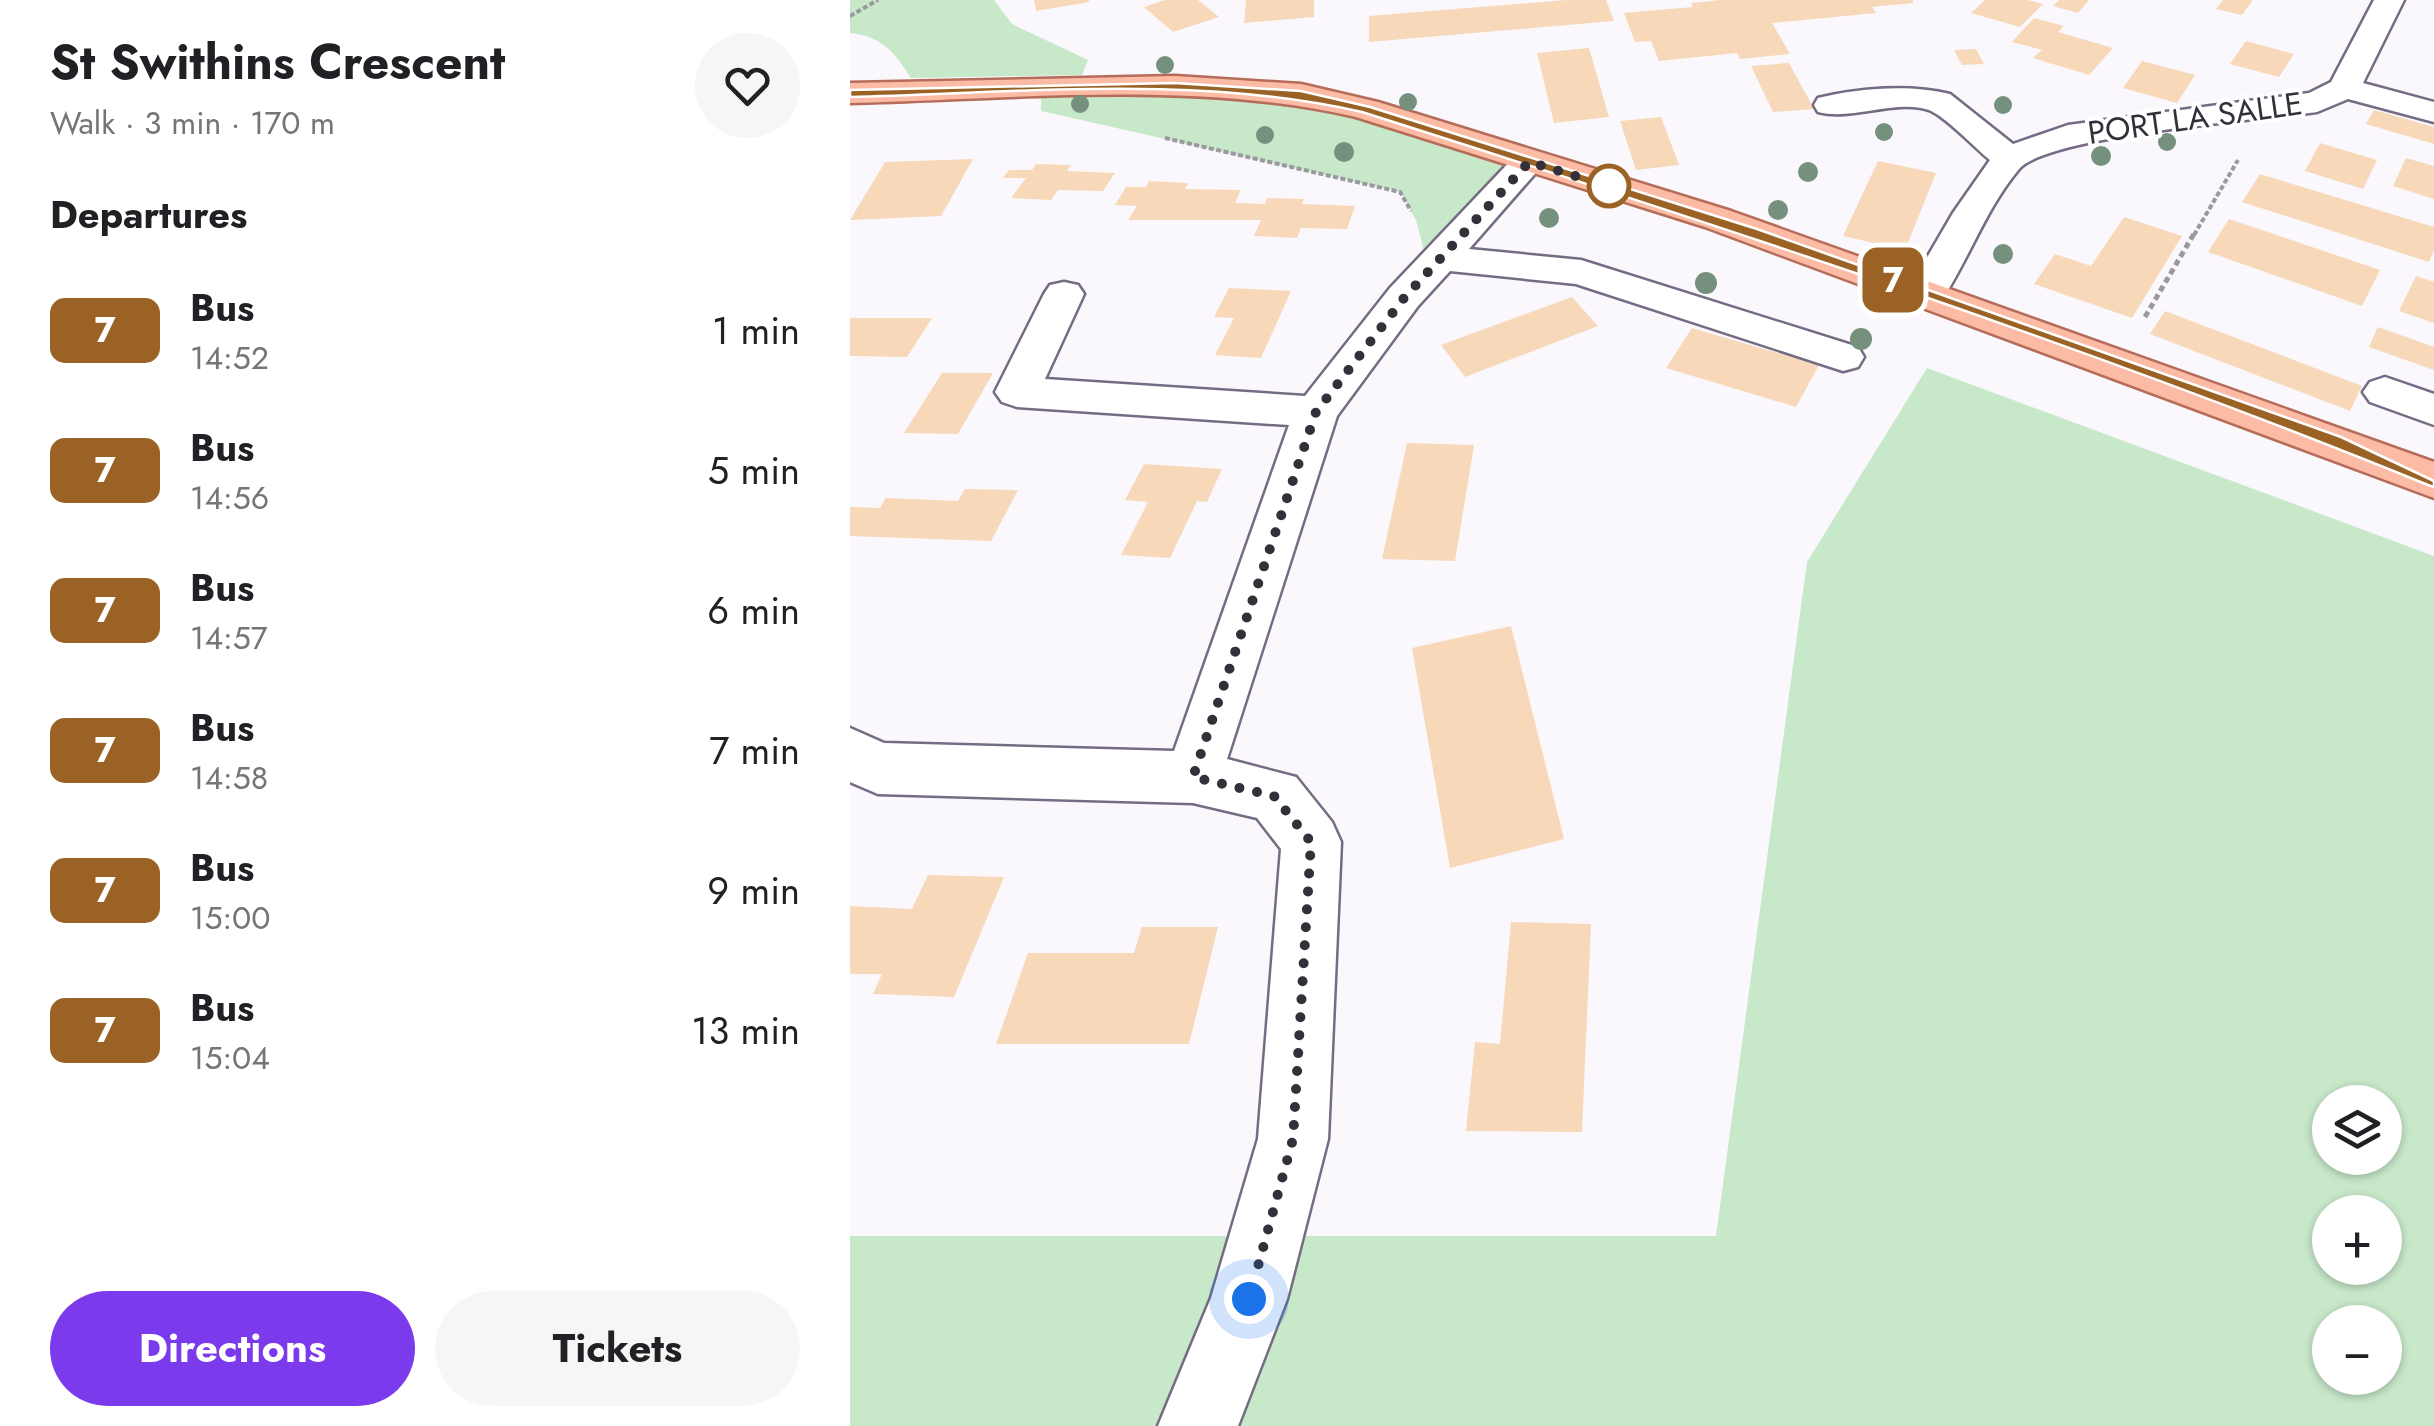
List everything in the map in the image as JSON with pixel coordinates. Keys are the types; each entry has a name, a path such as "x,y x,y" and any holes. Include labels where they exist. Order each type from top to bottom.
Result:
{"main road":[{"path":"850,93 1174,86 1301,94 1430,126 1529,162 1718,220 1927,292 2434,481"}],"street":[{"name":"PORT LA SALLE","path":"2009,158 2068,135 2160,120 2257,113 2317,102 2344,88 2388,0"},
{"path":"2344,88 2434,112"},
{"path":"1830,105 1896,99 1938,101 2009,158 1971,213 1927,292"},
{"path":"1193,777 1316,412 1434,264 1529,162"},
{"path":"1434,264 1582,272 1843,356"},
{"path":"1064,294 1016,392 1316,412"},
{"path":"2385,392 2434,410"},
{"path":"850,753 878,768 1193,777 1274,796 1311,842 1293,1139 1249,1299 1198,1426"}],"path":[{"path":"850,16 878,0"},
{"path":"2117,363 2233,174 2257,113"},
{"path":"1157,136 1400,192 1434,264"}],"green space":[{"path":"850,0 994,0 1012,24 1088,60 1082,75 911,78 886,47 850,33"},
{"path":"1041,87 1253,90 1529,161 1429,270 1416,220 1400,192 1041,111"},
{"path":"1927,368 2434,556 2434,1426 850,1426 850,1236 1716,1236 1807,562"}],"building":[{"path":"1034,0 1089,0 1089,2 1036,11"},
{"path":"1165,0 1198,0 1219,17 1173,32 1144,7"},
{"path":"1246,0 1314,0 1314,17 1244,23"},
{"path":"1606,0 1614,21 1369,42 1369,16"},
{"path":"1985,0 2043,4 2020,27 1971,13"},
{"path":"2059,0 2089,0 2078,13 2053,6"},
{"path":"2223,0 2253,0 2242,15 2216,9"},
{"path":"1691,3 1913,3 1872,7 1876,13 1772,23 1790,54 1740,59 1737,53 1659,61 1651,41 1635,42 1624,13 1693,7"},
{"path":"2034,18 2064,26 2058,32 2113,48 2089,75 2033,58 2042,50 2012,42"},
{"path":"2246,41 2294,54 2279,77 2230,64"},
{"path":"1589,48 1609,117 1554,123 1537,53"},
{"path":"1976,49 1984,64 1962,65 1954,50"},
{"path":"2142,61 2195,75 2177,103 2123,88"},
{"path":"1789,63 1814,109 1773,112 1751,66"},
{"path":"2374,110 2434,127 2434,144 2366,124"},
{"path":"1661,117 1679,165 1636,170 1620,121"},
{"path":"2320,143 2377,160 2363,189 2305,171"},
{"path":"2406,158 2434,166 2434,199 2393,186"},
{"path":"973,159 941,216 850,220 885,162"},
{"path":"1878,161 1936,173 1905,250 1843,236"},
{"path":"1036,164 1071,165 1067,171 1115,173 1103,191 1058,190 1051,200 1011,198 1026,178 1003,178 1009,170 1032,170"},
{"path":"2260,174 2434,227 2434,250 2429,262 2242,202"},
{"path":"1149,181 1188,183 1185,189 1241,190 1235,203 1265,204 1267,198 1355,206 1347,229 1301,228 1297,238 1254,236 1261,220 1128,220 1137,206 1115,205 1126,187 1146,187"},
{"path":"2124,217 2182,236 2132,318 2034,284 2055,254 2091,266"},
{"path":"2229,219 2380,270 2362,306 2208,252"},
{"path":"2416,276 2434,282 2434,323 2399,311"},
{"path":"1229,288 1291,291 1261,358 1215,355 1234,318 1214,317"},
{"path":"1572,297 1598,326 1465,377 1441,345"},
{"path":"2165,311 2362,386 2350,411 2150,334"},
{"path":"850,318 932,318 907,357 850,356"},
{"path":"2378,327 2434,347 2434,370 2369,347"},
{"path":"1692,328 1819,365 1796,407 1666,368"},
{"path":"942,373 993,373 958,434 904,433"},
{"path":"1407,443 1474,445 1455,561 1382,559"},
{"path":"1144,464 1222,469 1207,502 1197,501 1170,558 1121,555 1148,502 1125,500"},
{"path":"965,489 1018,490 991,541 850,536 850,507 880,508 886,498 958,501"},
{"path":"1511,626 1564,839 1450,868 1412,648"},
{"path":"928,875 1004,877 954,997 873,994 882,974 850,974 850,906 912,909"},
{"path":"1511,922 1591,924 1582,1132 1466,1131 1475,1042 1500,1044"},
{"path":"1142,927 1218,927 1189,1044 996,1044 1028,953 1134,953"}],"bus line":[{"name":"7","path":"850,93 1174,86 1301,94 1366,109 1430,126 1927,292 2434,481"}],"route":[{"path":"1249,1299 1293,1139 1311,842 1274,796 1193,777 1316,412 1404,298 1529,162 1622,190 1609,186"}]}
